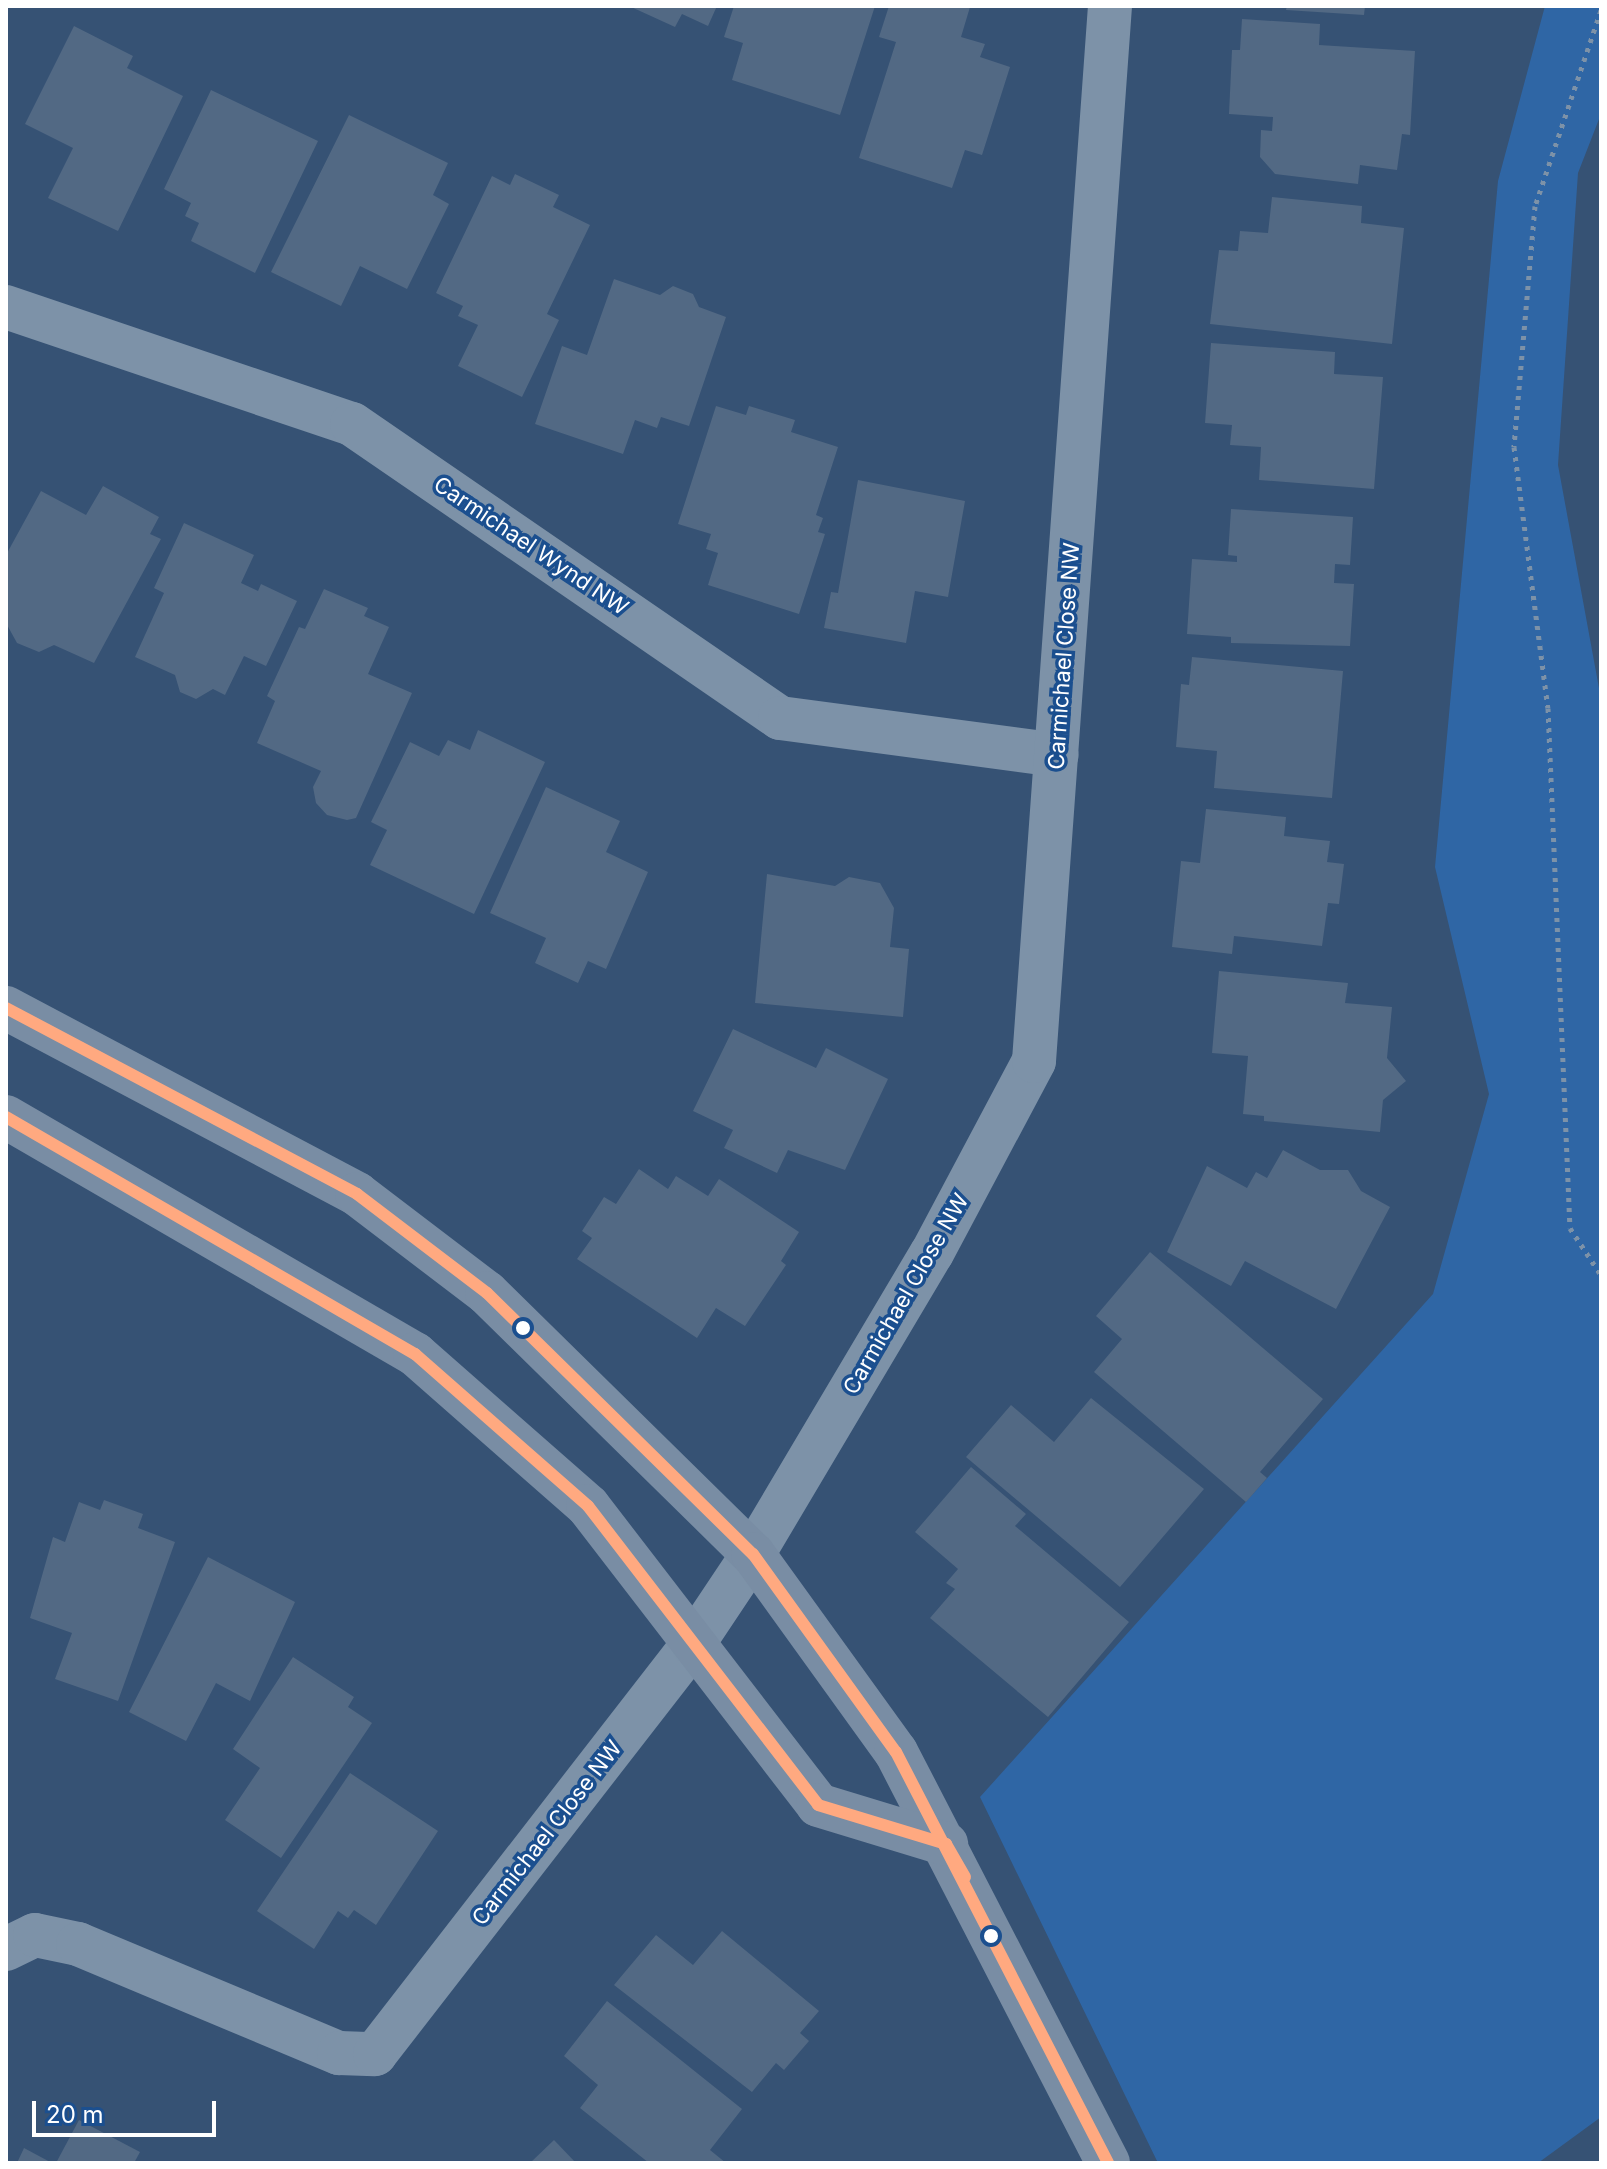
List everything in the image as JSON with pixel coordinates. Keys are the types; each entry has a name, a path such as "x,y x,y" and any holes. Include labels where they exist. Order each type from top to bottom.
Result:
{"street":[{"name":"Carmichael Close NW","path":"6,1949 35,1935 78,1944 339,2053 375,2054 693,1644 753,1554 932,1253 1034,1061 1110,6"},
{"name":"Carmichael Wynd NW","path":"6,307 352,424 780,718 1057,755"},
{"path":"6,1008 357,1194 487,1293 753,1554 896,1752 1108,2163"},
{"path":"6,1117 415,1354 588,1506 818,1805 946,1844"}],"path":[{"path":"1601,10 1535,206 1514,447 1548,708 1570,1228 1601,1275"}],"shaded area":[{"path":"1545,6 1601,6 1601,114 1578,173 1558,465 1601,699 1601,2117 1538,2163 1158,2163 980,1797 1433,1294 1489,1094 1435,867 1498,181"}],"building":[{"path":"629,6 717,6 708,26 682,14 675,27"},
{"path":"734,6 875,6 840,115 732,80 743,43 724,37"},
{"path":"889,6 970,7 961,37 985,44 980,57 1010,67 982,155 965,150 952,188 859,158 896,42 879,37"},
{"path":"1287,6 1365,6 1364,15 1286,10"},
{"path":"1242,19 1320,24 1319,45 1415,51 1410,135 1402,134 1397,170 1360,165 1358,184 1275,174 1260,157 1261,130 1272,131 1273,117 1229,114 1232,50 1240,50"},
{"path":"74,26 133,56 127,68 183,96 118,231 48,198 73,148 25,124"},
{"path":"211,90 318,141 255,273 191,241 199,223 185,216 191,203 164,189"},
{"path":"349,115 448,163 433,195 449,204 407,289 360,266 341,306 271,272"},
{"path":"515,174 559,195 553,207 590,225 547,314 559,320 522,397 458,366 478,325 458,316 463,306 436,293 492,176 510,185"},
{"path":"1272,197 1362,206 1361,223 1404,228 1392,344 1210,324 1219,250 1238,251 1240,231 1268,233"},
{"path":"614,279 660,295 673,286 693,294 699,307 726,317 689,426 661,417 657,428 635,420 623,454 535,424 562,346 587,355"},
{"path":"1211,343 1335,352 1334,374 1383,377 1374,489 1259,480 1261,447 1230,445 1232,425 1205,423"},
{"path":"716,406 746,415 749,406 795,420 791,432 838,447 816,515 823,518 818,532 825,534 799,614 708,585 718,553 706,549 711,534 678,524"},
{"path":"858,480 965,501 948,597 915,591 906,643 824,628 831,592 838,593"},
{"path":"103,486 159,517 150,534 161,539 94,663 54,645 39,652 17,643 6,623 6,555 41,491 86,515"},
{"path":"1231,509 1353,517 1350,565 1335,564 1334,583 1354,584 1350,646 1231,643 1231,637 1187,634 1192,559 1237,562 1237,556 1228,555"},
{"path":"184,523 254,555 241,583 258,591 261,584 297,601 266,666 244,656 225,695 213,689 196,699 180,692 175,675 135,657 164,593 154,588"},
{"path":"324,589 368,608 364,616 389,627 368,674 412,693 356,818 347,820 327,815 316,803 313,787 321,771 257,743 275,701 267,696 299,627 305,629"},
{"path":"1192,657 1343,671 1332,798 1214,788 1217,751 1176,747 1181,684 1189,685"},
{"path":"478,730 545,762 474,914 370,865 387,830 371,822 410,742 439,756 448,740 470,750"},
{"path":"546,787 620,821 606,852 648,872 606,969 588,961 578,983 535,963 546,938 490,913"},
{"path":"1206,809 1286,817 1284,836 1330,841 1327,862 1344,864 1339,904 1328,903 1322,946 1234,936 1232,954 1172,947 1181,861 1200,863"},
{"path":"767,874 835,886 849,877 880,883 894,908 890,947 909,949 903,1017 755,1003"},
{"path":"1219,971 1348,983 1345,1003 1392,1007 1387,1058 1406,1081 1383,1100 1380,1132 1264,1121 1264,1116 1243,1114 1248,1056 1212,1053"},
{"path":"733,1029 816,1068 826,1048 888,1079 845,1170 788,1150 777,1173 724,1148 733,1130 693,1111"},
{"path":"1283,1150 1320,1170 1348,1170 1361,1191 1390,1207 1336,1309 1245,1261 1231,1286 1167,1252 1207,1166 1247,1188 1256,1172 1267,1178"},
{"path":"639,1169 668,1189 676,1176 708,1196 719,1179 799,1232 781,1261 786,1265 745,1326 716,1308 697,1338 577,1259 592,1238 582,1231 604,1197 616,1204"},
{"path":"1150,1252 1323,1399 1260,1472 1267,1478 1246,1502 1094,1372 1122,1339 1096,1316"},
{"path":"1091,1398 1204,1489 1120,1587 966,1457 1011,1405 1054,1442"},
{"path":"971,1467 1026,1514 1015,1526 1129,1622 1048,1717 930,1618 955,1589 946,1583 958,1569 915,1532"},
{"path":"104,1500 143,1514 138,1528 175,1542 118,1701 55,1679 72,1633 30,1618 53,1537 65,1542 79,1502 100,1510"},
{"path":"208,1557 295,1602 250,1701 216,1683 186,1741 129,1712"},
{"path":"293,1657 354,1697 348,1707 372,1723 281,1858 225,1820 260,1768 233,1749"},
{"path":"350,1773 438,1831 376,1925 354,1910 348,1918 338,1911 314,1949 257,1911"},
{"path":"722,1931 819,2011 800,2033 809,2041 784,2070 776,2063 752,2092 614,1985 656,1935 693,1965"},
{"path":"607,2001 742,2109 710,2150 726,2163 649,2163 580,2108 598,2085 564,2056"},
{"path":"79,2120 140,2152 134,2163 56,2163"},
{"path":"554,2140 576,2163 530,2163"},
{"path":"24,2148 52,2163 17,2163"}],"transit line":[{"path":"6,1008 357,1194 487,1293 753,1554 896,1752 1108,2163"},
{"path":"6,1117 415,1354 588,1506 818,1805 946,1844 965,1877"}]}
